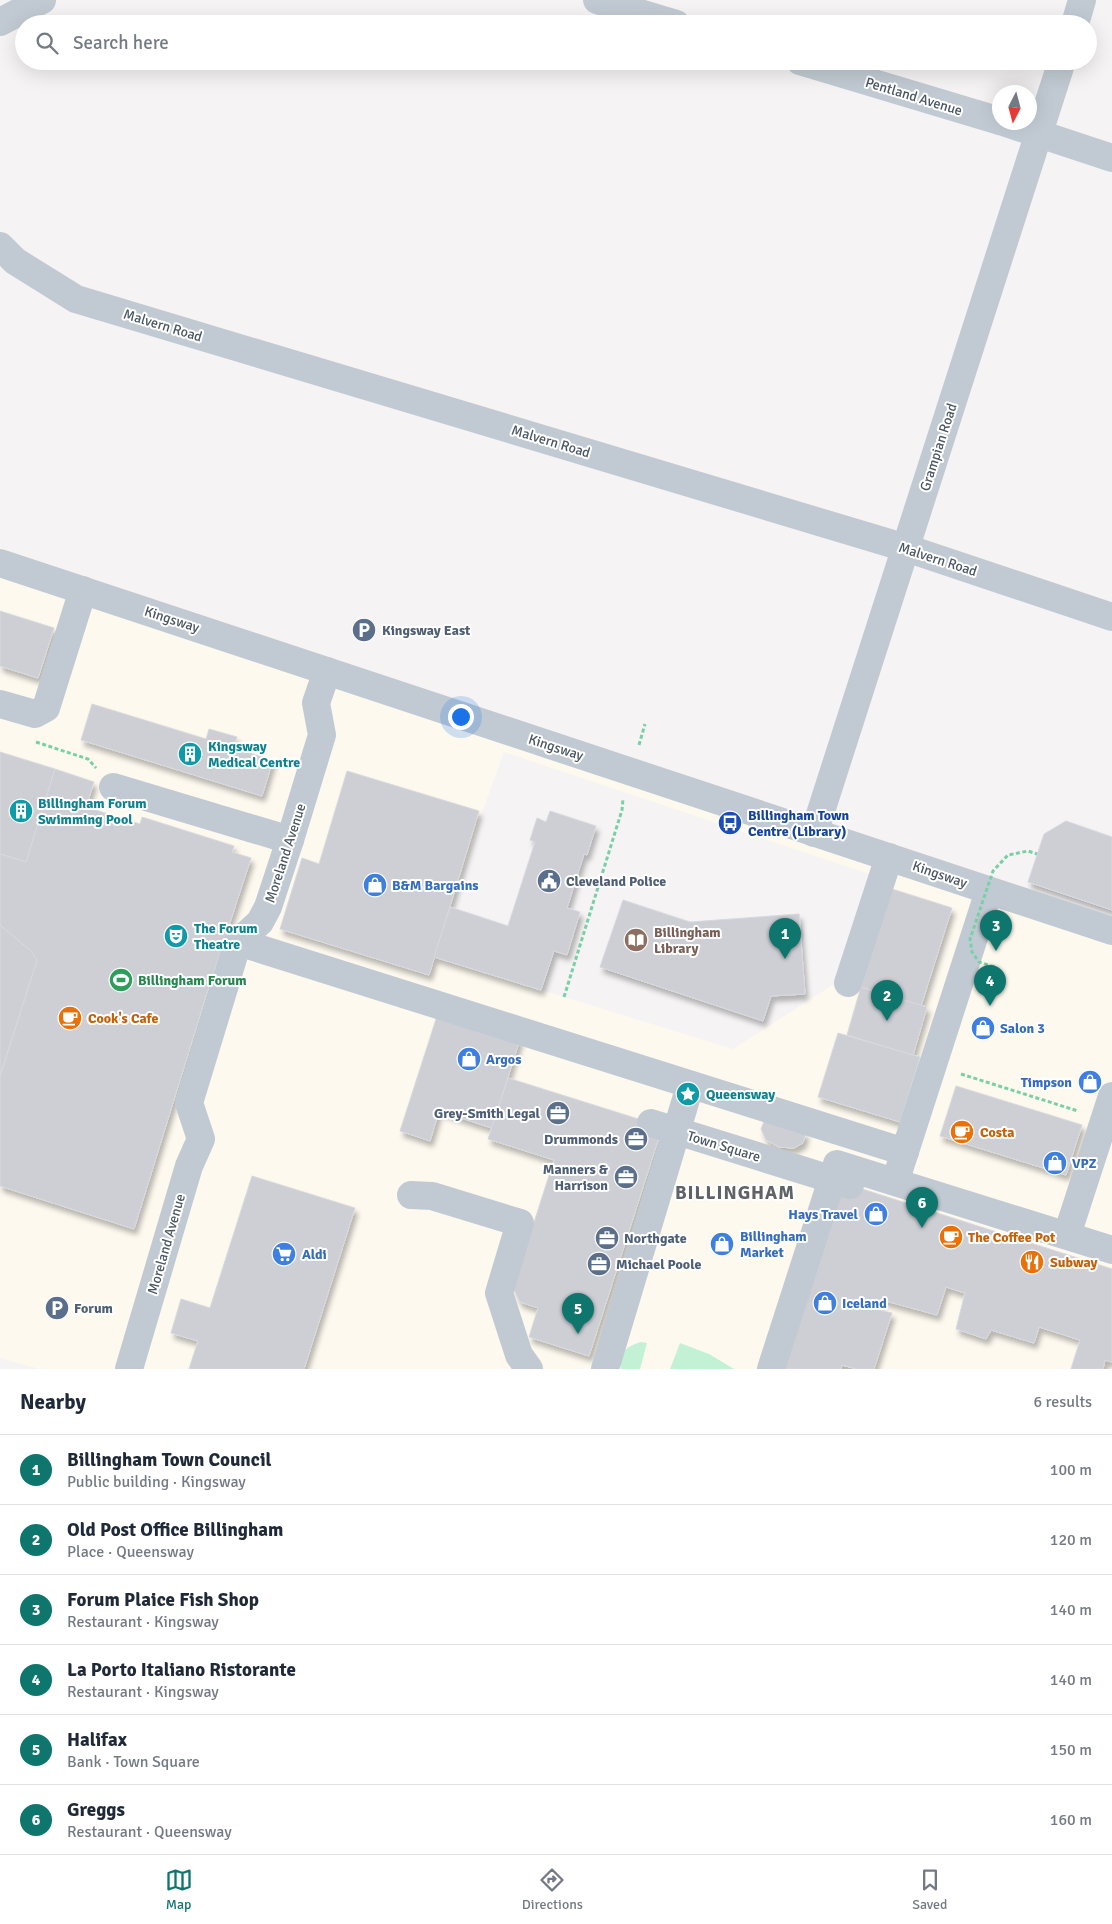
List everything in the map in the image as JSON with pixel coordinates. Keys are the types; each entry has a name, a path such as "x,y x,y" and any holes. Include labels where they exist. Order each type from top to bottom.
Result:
{"street":[{"path":"0,22 42,0"},
{"path":"597,0 646,15"},
{"path":"1078,15 1082,0"},
{"name":"Pentland Avenue","path":"830,70 992,119"},
{"name":"Grampian Road","path":"814,833 1059,70"},
{"path":"1029,130 1112,158"},
{"name":"Malvern Road","path":"0,246 15,261 76,299 906,548 1112,617"},
{"name":"Kingsway","path":"0,562 1112,931"},
{"path":"0,704 35,714 46,708 83,590"},
{"name":"Moreland Avenue","path":"129,1369 189,1166 201,1139 189,1103 238,942 260,922 268,907 290,840 322,736 316,703 327,671"},
{"path":"113,787 290,840"},
{"path":"848,983 890,857"},
{"path":"896,1182 989,891"},
{"path":"238,942 690,1086 905,1152"},
{"path":"605,1369 690,1086"},
{"path":"1067,1235 1104,1148 1112,1096"},
{"name":"Town Square","path":"585,1369 658,1137 651,1123 834,1172 853,1186 836,1196 783,1369"},
{"path":"771,1369 834,1172 896,1182 1112,1250"},
{"path":"411,1196 432,1196 520,1222 499,1293 519,1355 529,1369"}],"path":[{"path":"564,997 622,810 624,795 645,724"},
{"path":"35,742 88,759 113,787"},
{"path":"994,967 979,962 972,952 970,939 993,871 1008,856 1028,851 1037,854"},
{"path":"961,1074 1084,1112"}],"shaded area":[{"path":"0,548 812,828 1112,934 1112,1369 39,1369 0,1358","holes":["504,752 878,877 845,977 733,1049 435,957"]}],"green space":[{"path":"641,1342 647,1343 640,1369 621,1369 620,1359 624,1351"},
{"path":"680,1343 709,1354 734,1369 670,1369"}],"building":[{"path":"0,611 54,628 38,678 0,666"},
{"name":"Kingsway Medical Centre","path":"92,704 206,739 209,729 237,737 233,748 273,760 262,796 81,740"},
{"name":"Billingham Forum Swimming Pool","path":"0,752 55,769 26,862 0,854"},
{"name":"Billingham Forum","path":"55,769 94,782 86,807 140,824 142,817 234,846 232,852 251,858 134,1229 0,1186 0,1076 37,960 31,951 0,925 0,854 26,862"},
{"name":"B&M Bargains","path":"347,771 479,811 429,975 280,929 302,858 319,864"},
{"name":"Cleveland Police","path":"550,811 596,826 587,855 584,854 567,908 580,912 567,955 554,951 541,990 434,957 450,907 508,926 535,842 530,840 537,818 546,822"},
{"path":"1066,821 1112,837 1112,910 1028,882 1044,834"},
{"path":"892,889 952,908 921,1006 861,987"},
{"path":"623,900 690,922 799,914 805,994 771,996 763,1021 600,967"},
{"path":"0,925 31,951 37,960 0,1076"},
{"path":"861,987 927,1007 913,1055 847,1035"},
{"name":"Argos","path":"438,1013 520,1039 492,1128 439,1111 430,1141 400,1131"},
{"path":"838,1033 920,1057 900,1122 818,1097"},
{"path":"508,1078 651,1123 659,1137 589,1356 529,1337 538,1308 520,1302 513,1288 554,1160 488,1139"},
{"path":"956,1086 1082,1125 1066,1175 940,1136"},
{"path":"765,1119 806,1133 803,1143 794,1148 779,1147 766,1140 761,1129"},
{"name":"Aldi","path":"252,1176 355,1208 304,1369 189,1369 198,1341 171,1333 181,1299 210,1308"},
{"path":"853,1186 1112,1269 1112,1362 1105,1360 1103,1369 1071,1369 1080,1340 1039,1327 1034,1343 991,1330 986,1339 956,1329 965,1293 946,1287 937,1315 882,1300 879,1310 892,1313 874,1369 857,1369 842,1365 841,1369 783,1369 836,1196"}],"place":[{"name":"Kingsway East","path":"364,630"},
{"name":"Kingsway Medical Centre","path":"190,754"},
{"name":"Billingham Forum Swimming Pool","path":"21,811"},
{"name":"Billingham Town Centre (Library)","path":"730,823"},
{"name":"Cleveland Police","path":"549,881"},
{"name":"B&M Bargains","path":"375,885"},
{"name":"The Forum Theatre","path":"176,936"},
{"name":"Billingham Library","path":"636,940"},
{"name":"Forum Plaice Fish Shop","path":"996,951"},
{"name":"Billingham Town Council","path":"785,959"},
{"name":"Billingham Forum","path":"121,980"},
{"name":"La Porto Italiano Ristorante","path":"990,1006"},
{"name":"Cook's Cafe","path":"70,1018"},
{"name":"Old Post Office Billingham","path":"887,1021"},
{"name":"Salon 3","path":"983,1028"},
{"name":"Argos","path":"469,1059"},
{"name":"Timpson","path":"1090,1082"},
{"name":"Queensway","path":"688,1094"},
{"name":"Grey-Smith Legal","path":"558,1113"},
{"name":"Costa","path":"962,1132"},
{"name":"Drummonds","path":"636,1139"},
{"name":"VPZ","path":"1055,1163"},
{"name":"Manners & Harrison","path":"626,1177"},
{"name":"Hays Travel","path":"876,1214"},
{"name":"Greggs","path":"922,1228"},
{"name":"The Coffee Pot","path":"951,1237"},
{"name":"Northgate","path":"607,1238"},
{"name":"Billingham Market","path":"722,1244"},
{"name":"Aldi","path":"284,1254"},
{"name":"Subway","path":"1032,1262"},
{"name":"Michael Poole","path":"599,1264"},
{"name":"Iceland","path":"825,1303"},
{"name":"Forum","path":"57,1308"},
{"name":"Halifax","path":"578,1334"}],"district":[{"name":"BILLINGHAM","path":"735,1192"}]}
